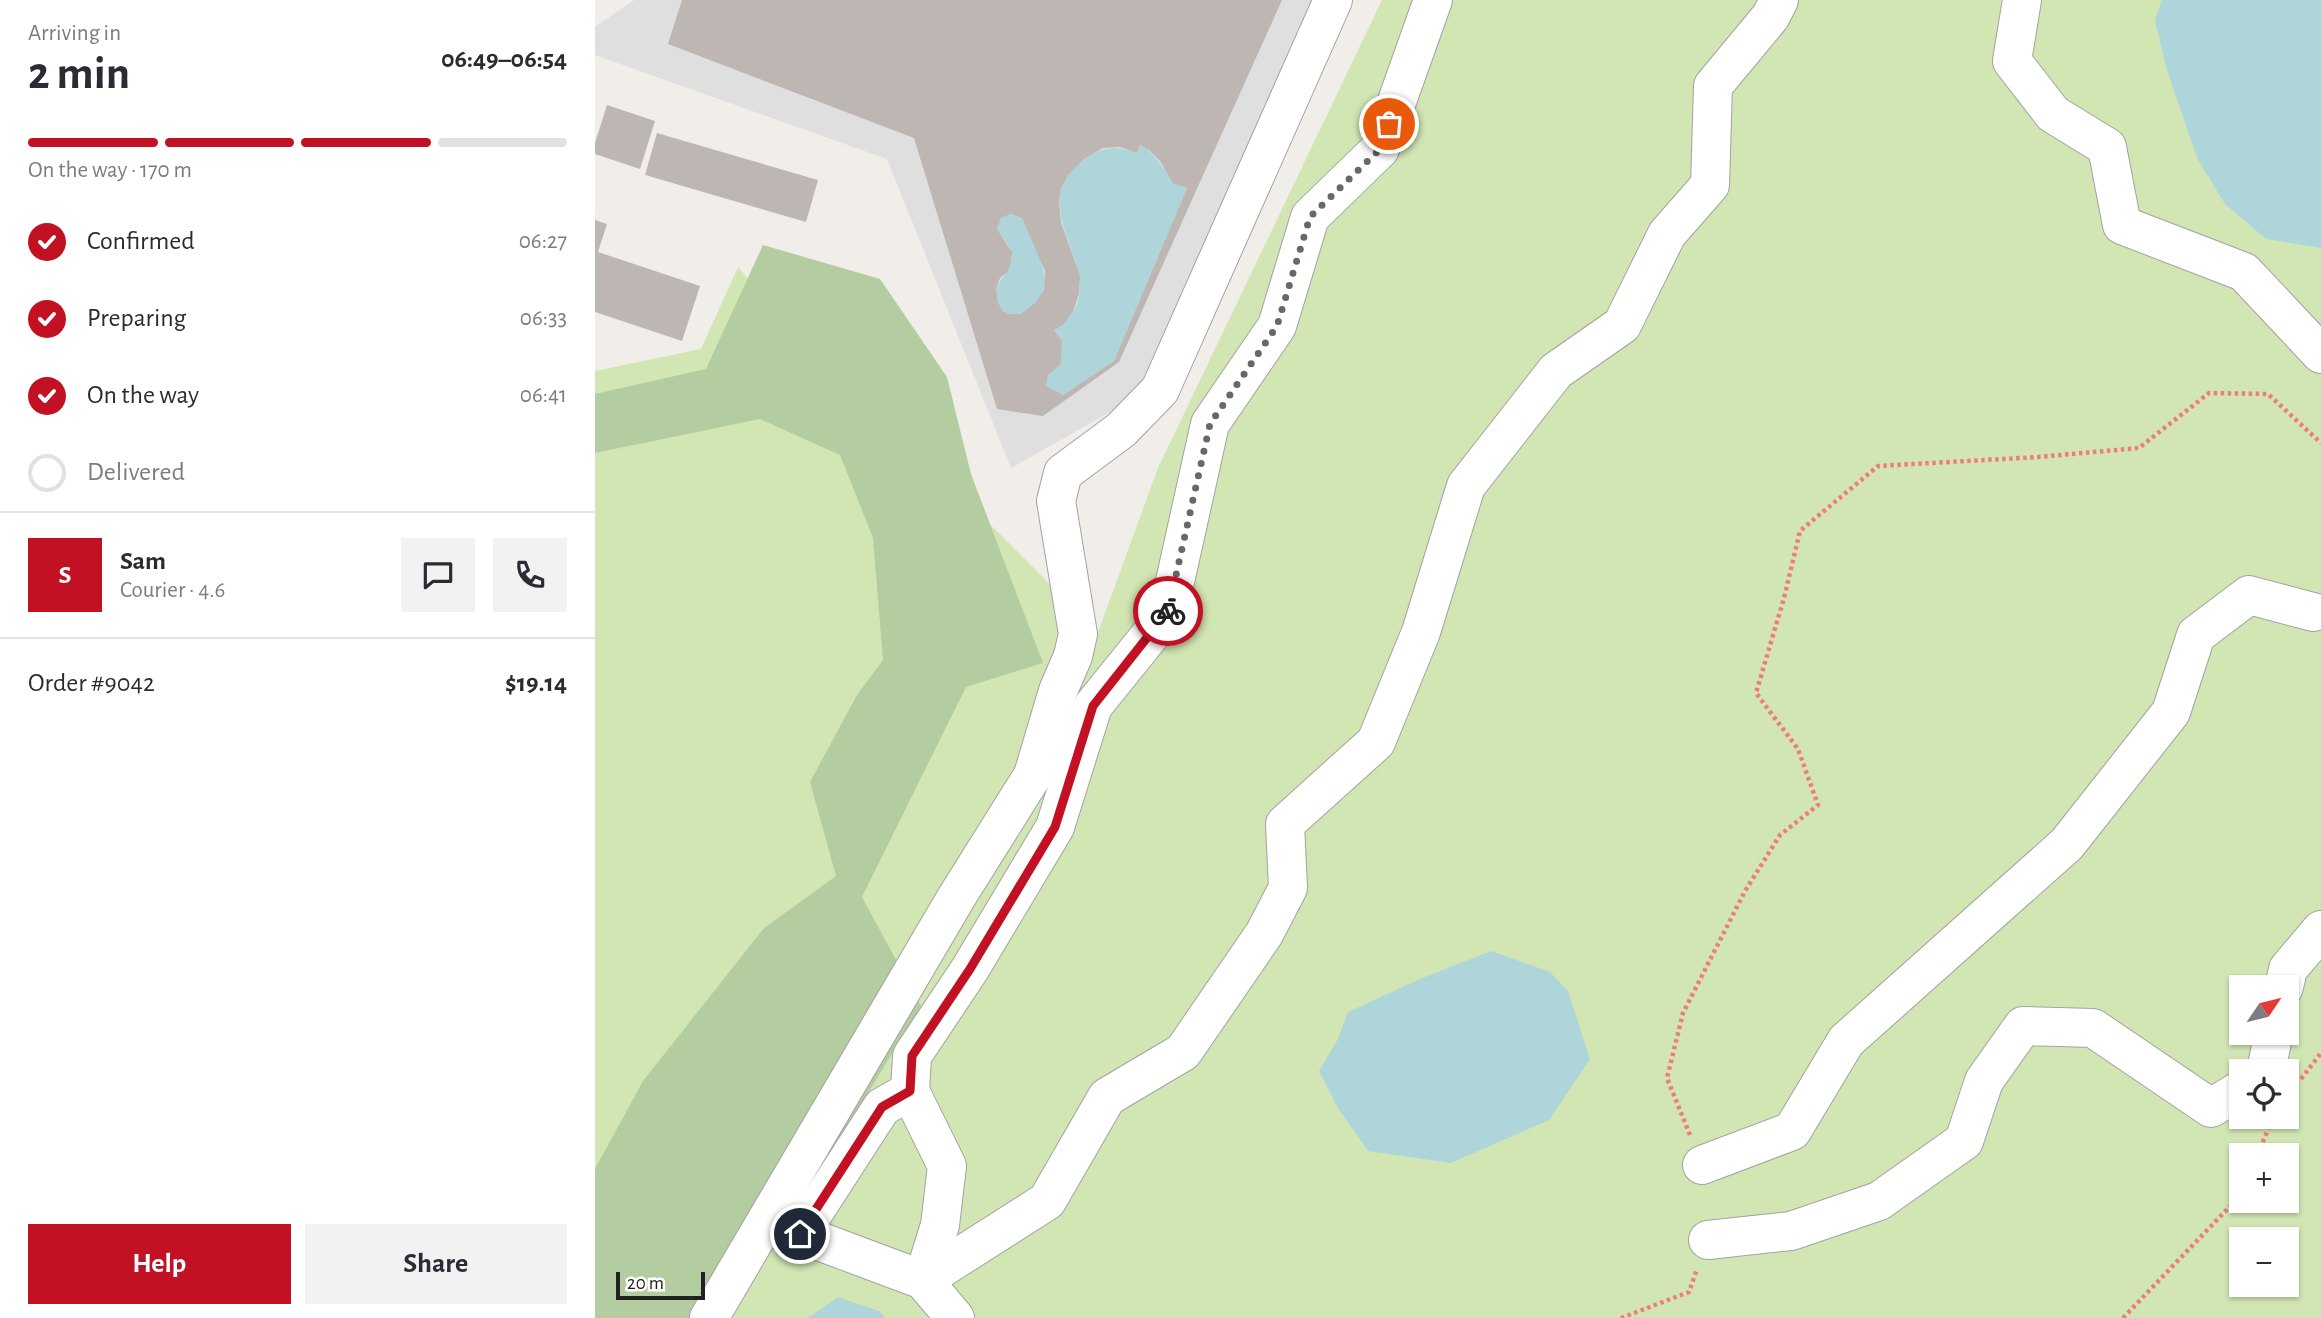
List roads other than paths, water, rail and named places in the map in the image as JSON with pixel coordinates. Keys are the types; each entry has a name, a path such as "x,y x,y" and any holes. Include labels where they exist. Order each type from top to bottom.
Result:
{"lane":[{"path":"709,1318 956,898 1033,775 1078,634 1056,501 1063,473 1121,430 1160,390 1333,0"},
{"path":"923,1280 940,1225 947,1166 910,1091 912,1056 970,969 1055,827 1093,706 1168,613 1210,424 1277,326 1310,217 1380,149 1433,0"},
{"path":"923,1280 1047,1201 1107,1097 1183,1052 1264,934 1288,888 1285,824 1376,742 1421,632 1466,486 1556,371 1622,325 1667,234 1710,185 1713,86 1771,16 1779,0"},
{"path":"2022,0 2012,61 2053,114 2107,147 2122,225 2244,272 2321,354"},
{"path":"1702,1165 1792,1132 1846,1041 2067,844 2171,712 2196,635 2249,595 2313,612"},
{"path":"2287,975 2288,969 2321,930"},
{"path":"1708,1240 1791,1231 1879,1201 1964,1141 1984,1081 2023,1026 2093,1028 2211,1108 2229,1097"},
{"path":"800,1234 882,1107 910,1091"},
{"path":"763,1226 800,1234 923,1280 955,1318"}],"water":[{"path":"2162,0 2321,0 2321,248 2266,239 2225,204 2197,158 2166,67 2155,20"},
{"path":"1140,145 1173,179 1187,188 1114,361 1063,395 1046,387 1048,375 1061,364 1062,341 1054,330 1074,311 1080,290 1077,268 1062,222 1060,199 1066,178 1086,158 1099,151 1117,148 1137,153"},
{"path":"1011,214 1022,218 1039,256 1044,282 1042,294 1035,304 1022,313 1015,314 1002,310 995,295 1011,259 1010,248 997,229 1001,218"},
{"path":"1491,951 1550,972 1568,991 1590,1059 1549,1120 1451,1163 1368,1151 1338,1108 1319,1071 1338,1039 1348,1012 1420,979"},
{"path":"838,1297 879,1311 885,1318 808,1318"}]}
